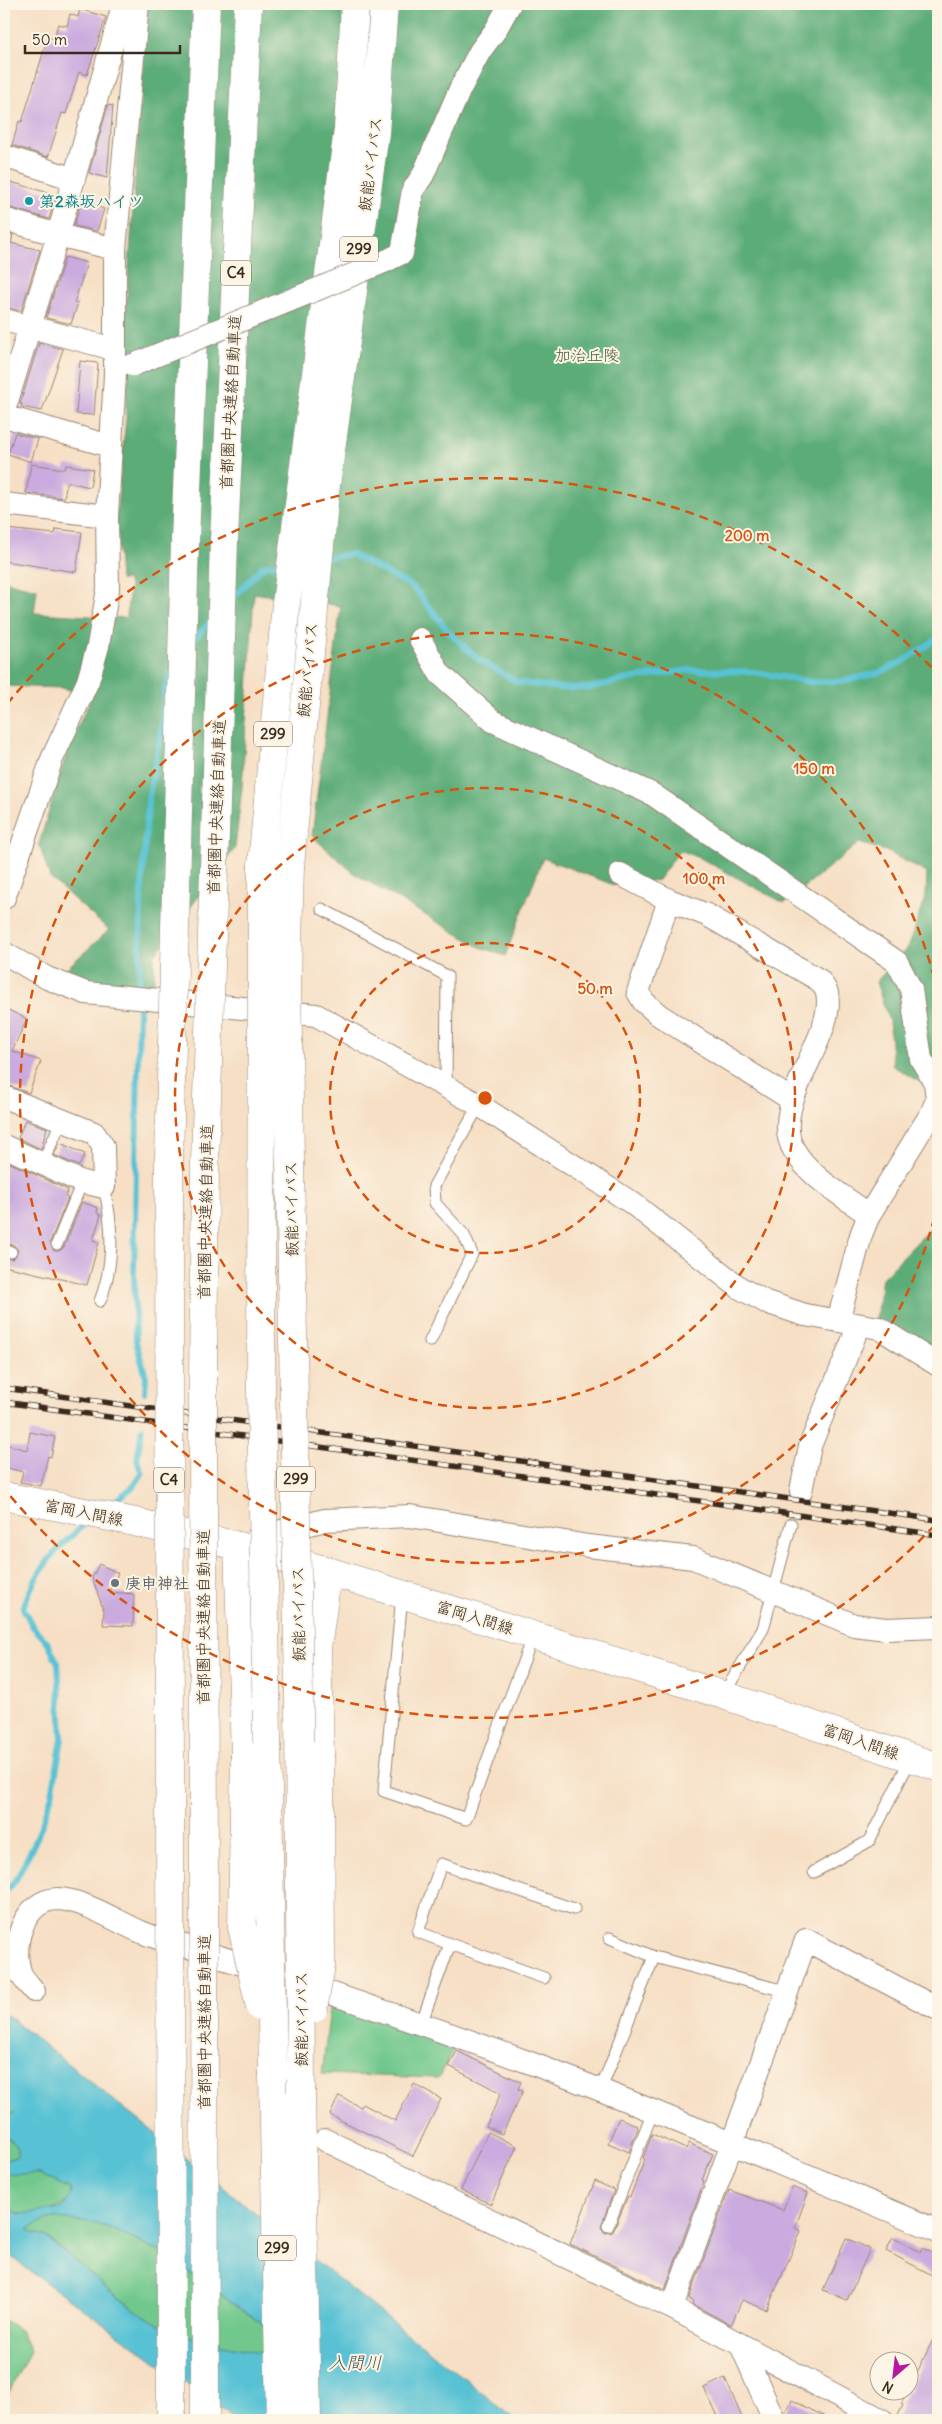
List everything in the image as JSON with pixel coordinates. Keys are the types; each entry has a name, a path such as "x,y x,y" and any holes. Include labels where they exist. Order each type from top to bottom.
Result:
{"main road":[{"name":"首都圏中央連絡自動車道","path":"171,2420 169,1159 185,541 206,4"},
{"name":"首都圏中央連絡自動車道","path":"205,2420 202,1385 205,1163 224,541 248,4"},
{"name":"飯能バイパス","path":"307,2420 301,2076 299,1677 287,980 290,866 313,608 312,492 348,129 355,4"},
{"name":"飯能バイパス","path":"280,2420 261,1394 262,865 286,603 312,492 375,133 384,4"},
{"name":"富岡入間線","path":"4,1496 114,1518 245,1549 328,1572 724,1695 938,1767"},
{"path":"245,1549 245,1755 242,1927 272,2062"},
{"path":"301,2076 321,1966 320,1754 317,1648 328,1572"}],"street":[{"path":"124,369 402,253 414,190 423,174 460,89 480,51 495,32 510,4"},
{"path":"4,410 58,235 122,8 138,5 115,248 114,349 124,369 110,446 107,516 108,589 98,646 88,681 52,759 4,898"},
{"path":"4,156 74,179"},
{"path":"4,219 58,235 115,248"},
{"path":"4,320 28,328 41,328 114,349"},
{"path":"4,416 110,446"},
{"path":"4,504 107,516"},
{"path":"420,640 440,674 493,721 652,794 896,962 911,989 921,1059 935,1083 937,1099 932,1112 869,1215 861,1235 848,1323 810,1446 801,1490"},
{"path":"620,874 669,900 706,915 819,980 827,992 825,1020 792,1100 788,1129 793,1150 810,1170 869,1215"},
{"path":"669,900 638,992 644,1002 659,1015 792,1100"},
{"path":"4,953 47,978 86,993 316,1014 479,1104 632,1202 740,1288 766,1302 805,1315 879,1328 938,1365"},
{"path":"4,1097 94,1133 103,1146 93,1184 42,1164 4,1146"},
{"path":"245,1549 258,1537 325,1520 410,1516 588,1546 693,1558 773,1593 854,1625 886,1630 938,1627"},
{"path":"34,1991 21,1974 18,1955 19,1931 29,1913 45,1902 58,1899 80,1904 144,1933 348,1998 600,2091 733,2143 938,2231"},
{"path":"672,2308 806,1940 938,2008"},
{"path":"326,2140 672,2308 882,2420"},
{"path":"741,2345 774,2420"}],"lane":[{"path":"322,909 447,976 446,1086"},
{"path":"430,1341 472,1254 464,1235 435,1203 434,1186 479,1104"},
{"path":"42,1164 62,1120"},
{"path":"57,1244 93,1184 107,1200 111,1244 108,1280 100,1301"},
{"path":"724,1695 763,1629 791,1524"},
{"path":"402,1595 384,1791 466,1819 533,1635"},
{"path":"814,1872 869,1841 911,1758"},
{"path":"544,1978 418,1932 441,1864 574,1909"},
{"path":"610,1938 654,1957 788,1992"},
{"path":"421,2024 450,1944"},
{"path":"600,2091 654,1957"},
{"path":"608,2226 652,2112"}],"green space":[{"name":"加治丘陵","path":"147,4 938,4 938,1084 930,1088 893,1066 889,1021 876,982 909,946 926,894 927,873 886,851 859,843 784,903 704,860 680,850 658,880 614,885 543,858 505,956 480,947 355,874 312,836 341,606 254,593 242,787 235,848 154,956 154,983 93,984 65,970 109,930 50,878 39,844 69,746 92,696 63,688 4,686 4,581 37,589 34,613 126,618 130,587 127,580 120,580 116,519 126,418 126,311"},
{"path":"938,1221 938,1362 876,1319 882,1278"},
{"path":"331,2000 456,2044 438,2078 322,2074"},
{"path":"4,2077 13,2079 32,2092 33,2100 11,2115 4,2116"},
{"path":"4,2135 15,2144 18,2149 18,2156 4,2161"},
{"path":"4,2174 40,2174 71,2189 70,2199 61,2205 39,2213 20,2214 16,2212 4,2202"},
{"path":"55,2219 90,2222 110,2228 165,2255 254,2318 291,2339 277,2355 197,2339 153,2321 125,2302 46,2236 29,2231 29,2229 43,2221"},
{"path":"4,2320 20,2330 30,2351 4,2402"}],"water":[{"name":"入間川","path":"4,2013 516,2420 238,2420 27,2269 4,2250 4,2202 15,2212 22,2214 59,2208 66,2204 72,2192 70,2189 40,2174 4,2174 4,2161 18,2156 18,2149 4,2135 4,2116 11,2115 33,2100 32,2092 13,2079 4,2077","holes":["55,2219 90,2222 110,2228 165,2255 254,2318 291,2339 277,2355 214,2343 181,2334 139,2312 45,2236 29,2231 29,2229 43,2221"]}],"building":[{"path":"80,9 106,17 87,75 79,72 66,114 62,113 48,157 12,145 19,121 22,122 48,37 54,39 58,24 67,26 70,14 78,17"},
{"path":"108,105 113,106 107,178 89,173"},
{"name":"第2森坂ハイツ","path":"4,180 56,195 49,219 4,206"},
{"path":"81,202 104,209 97,231 74,226"},
{"path":"4,233 13,235 11,243 40,250 21,311 4,307"},
{"path":"65,257 87,263 74,303 78,303 71,324 46,318"},
{"path":"39,343 63,349 42,411 21,407 22,404 20,404"},
{"path":"80,361 98,363 94,415 76,414"},
{"path":"15,433 38,439 31,462 8,454"},
{"path":"31,464 65,469 66,465 93,469 90,487 67,482 64,498 26,493"},
{"path":"6,529 55,534 56,529 82,532 76,572 4,561"},
{"path":"4,1008 27,1019 12,1051 41,1061 29,1093 4,1084"},
{"path":"25,1120 47,1128 41,1149 18,1138"},
{"path":"60,1143 85,1154 79,1166 54,1155"},
{"path":"4,1160 68,1190 65,1197 68,1198 50,1242 54,1251 59,1251 64,1247 82,1202 98,1208 97,1213 101,1215 93,1240 99,1242 87,1285 4,1266 4,1258 13,1259 18,1251 14,1245 4,1243"},
{"path":"30,1432 55,1437 51,1457 48,1456 41,1486 20,1482 23,1472 4,1467 4,1444 27,1450"},
{"path":"99,1564 118,1573 109,1592 134,1594 133,1626 103,1625 104,1611 92,1578"},
{"path":"457,2051 521,2082 518,2089 523,2091 502,2134 486,2126 501,2093 449,2066"},
{"path":"414,2084 441,2099 413,2156 330,2115 339,2096 361,2107 363,2104 395,2121"},
{"path":"619,2118 637,2125 638,2128 629,2152 608,2143"},
{"path":"488,2132 517,2146 491,2204 461,2190"},
{"path":"652,2134 686,2149 689,2143 713,2154 702,2180 704,2181 665,2290 570,2244 595,2181 614,2190 601,2227 605,2233 613,2232 628,2196 630,2197 645,2159 643,2158"},
{"path":"792,2187 808,2193 795,2228 801,2231 767,2310 742,2300 731,2325 692,2304 694,2301 689,2299 729,2190 783,2210"},
{"path":"846,2238 870,2249 847,2300 823,2290"},
{"path":"893,2238 921,2252 923,2248 938,2256 938,2278 886,2251"},
{"path":"938,2329 938,2420 896,2420 903,2405 901,2404 902,2402 920,2402 920,2366"},
{"path":"725,2378 743,2420 719,2420 704,2388"},
{"path":"792,2400 831,2420 787,2420 785,2413"}],"waterway":[{"path":"326,558 351,554 413,587 450,633 478,659 517,682 559,688 589,688 628,679 690,670 754,672 811,682 845,681 881,672 904,661 938,638"},
{"path":"231,600 263,566 283,564"},
{"path":"191,642 214,618"},
{"path":"145,1392 146,1377 136,1342 134,1274 141,902 148,801 161,732 165,688 171,673"},
{"path":"107,1507 134,1486 142,1474 137,1460 142,1429"},
{"path":"4,1894 16,1880 37,1838 52,1795 62,1739 58,1663 47,1642 33,1627 23,1608 41,1570 57,1550 89,1521"},
{"name":"入間川","path":"4,2081 74,2132"}],"railway":[{"path":"4,1388 938,1520"},
{"path":"4,1402 938,1535"}],"place":[{"name":"第2森坂ハイツ","path":"29,201"},
{"name":"庚申神社","path":"115,1583"}]}
